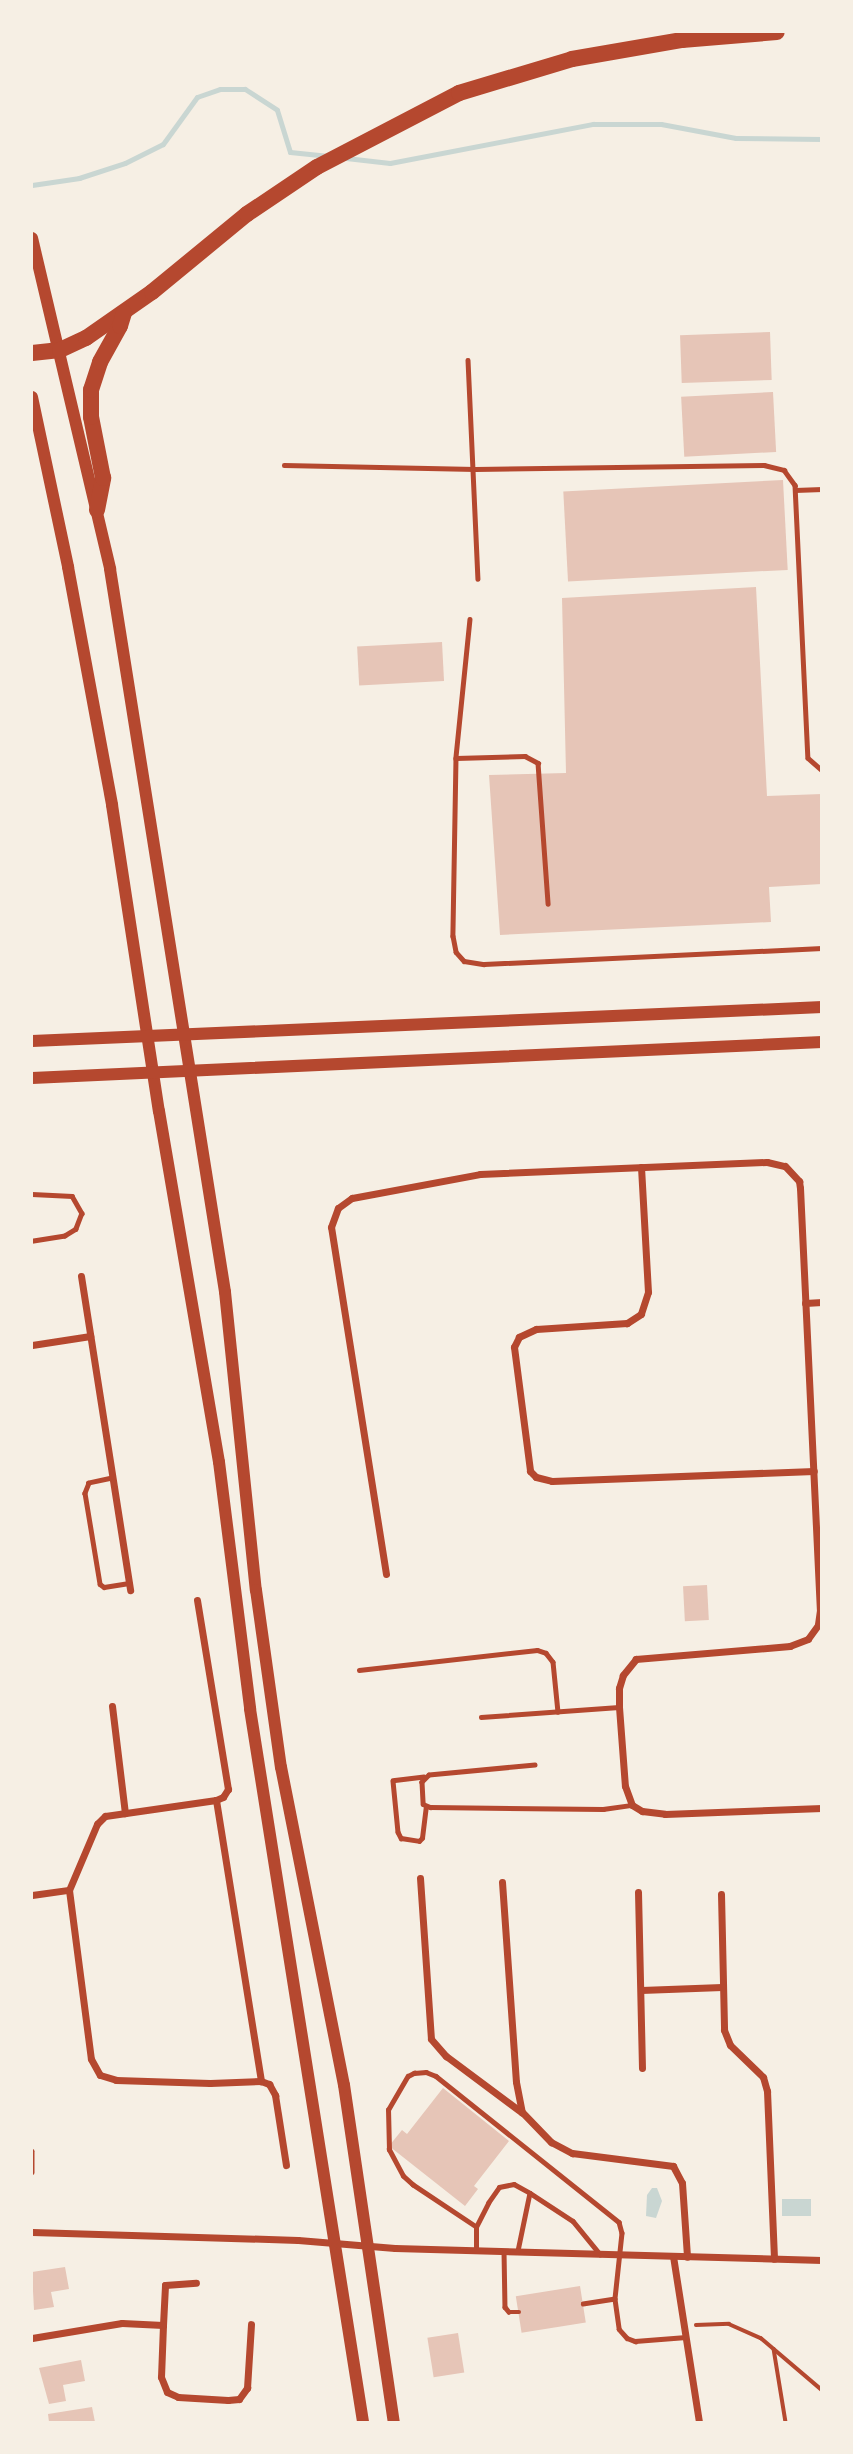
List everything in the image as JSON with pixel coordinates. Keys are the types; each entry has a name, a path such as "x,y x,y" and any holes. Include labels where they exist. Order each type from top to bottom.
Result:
{"highway":[{"path":"32,354 60,350 86,338 124,313 247,214 317,167 458,93 572,60 682,40 777,32"},
{"path":"97,510 103,478 91,417 91,390 100,362 120,326 124,313"}],"main road":[{"path":"32,238 110,569 225,1292 256,1590 281,1768 344,2085 394,2423"},
{"path":"32,397 68,567 112,805 153,1072 219,1462 250,1709 363,2423"},
{"path":"32,1041 819,1007"},
{"path":"32,1078 821,1042"}],"street":[{"path":"386,1574 331,1227 334,1215 352,1198 469,1176 767,1162 792,1170 799,1181 820,1610 818,1625 808,1639 790,1646 636,1659 627,1667 619,1688 624,1777 632,1805 642,1811 665,1814 821,1808"},
{"path":"641,1167 648,1292 644,1310 627,1323 536,1329 519,1337 514,1347 530,1471 536,1477 552,1481 814,1471"},
{"path":"81,1276 129,1586"},
{"path":"805,1303 821,1302"},
{"path":"32,1345 90,1336"},
{"path":"197,1600 228,1789 223,1797 216,1800 105,1816 99,1821 69,1890 91,2059 100,2076 116,2080 261,2081 269,2084 275,2095 286,2165"},
{"path":"112,1706 125,1813"},
{"path":"216,1800 261,2081"},
{"path":"420,1878 431,2039 446,2056 522,2112 551,2142 572,2153 673,2166 682,2183 687,2257"},
{"path":"502,1882 516,2082 522,2112"},
{"path":"32,1895 69,1890"},
{"path":"638,1892 642,2068"},
{"path":"721,1894 722,1987 727,2039 758,2071 767,2091 774,2259"},
{"path":"641,1990 722,1987"},
{"path":"32,2232 476,2250 821,2260"},
{"path":"673,2256 699,2423"},
{"path":"196,2283 165,2285 161,2377 164,2388 178,2397 239,2399 247,2388 251,2324"},
{"path":"32,2338 122,2323 163,2325"}],"lane":[{"path":"468,360 478,579"},
{"path":"284,466 475,469 764,465 784,470 790,476 795,490 806,744 810,763 821,770"},
{"path":"795,490 821,489"},
{"path":"470,619 456,758 453,936 456,952 464,961 484,964 821,948"},
{"path":"456,758 524,756 538,763 548,904"},
{"path":"32,1194 72,1196 82,1213 76,1229 65,1236 32,1241"},
{"path":"112,1478 89,1483 85,1489 97,1568 102,1586 129,1586"},
{"path":"359,1670 537,1650 546,1653 553,1662 558,1712"},
{"path":"481,1717 620,1707"},
{"path":"424,1777 423,1804 426,1807 422,1838 419,1841 401,1838 398,1832 393,1781 463,1770 535,1765"},
{"path":"426,1807 603,1809 632,1805"},
{"path":"477,2227 413,2185 398,2169 389,2150 388,2110 408,2076 414,2073 426,2072 436,2076 615,2217 621,2233 615,2299 619,2329 627,2338 635,2341 685,2337"},
{"path":"32,2151 32,2172"},
{"path":"476,2250 477,2227 499,2187 514,2184 573,2221 600,2254"},
{"path":"517,2251 530,2193"},
{"path":"505,2251 505,2307 509,2312 519,2312"},
{"path":"583,2304 615,2299"}],"path":[{"path":"684,2326 729,2324 761,2338 821,2390"},
{"path":"774,2349 786,2423"}],"shaded area":[{"path":"652,2188 657,2188 662,2201 656,2218 646,2216 647,2195"},
{"path":"782,2199 811,2199 811,2216 782,2216"}],"building":[{"path":"770,332 772,380 682,383 680,335"},
{"path":"773,392 776,452 684,457 681,397"},
{"path":"783,480 788,570 568,581 563,492"},
{"path":"756,587 767,796 822,794 822,884 769,887 771,922 500,935 489,775 566,773 562,598"},
{"path":"442,642 444,681 359,685 357,646"},
{"path":"707,1585 709,1620 685,1621 683,1586"},
{"path":"443,2088 509,2141 474,2186 478,2189 465,2206 389,2146 402,2130 407,2134"},
{"path":"65,2267 69,2289 51,2292 54,2307 34,2310 32,2272"},
{"path":"580,2286 586,2323 522,2333 516,2296"},
{"path":"458,2333 464,2373 434,2377 427,2338"},
{"path":"81,2360 85,2381 63,2385 66,2401 49,2404 39,2368"},
{"path":"92,2407 95,2422 49,2422 48,2414"}],"waterway":[{"path":"32,185 79,178 125,163 163,144 197,97 220,89 245,89 277,110 290,152 329,156"},
{"path":"346,158 390,163 593,124 661,124 736,138 822,139"}]}
